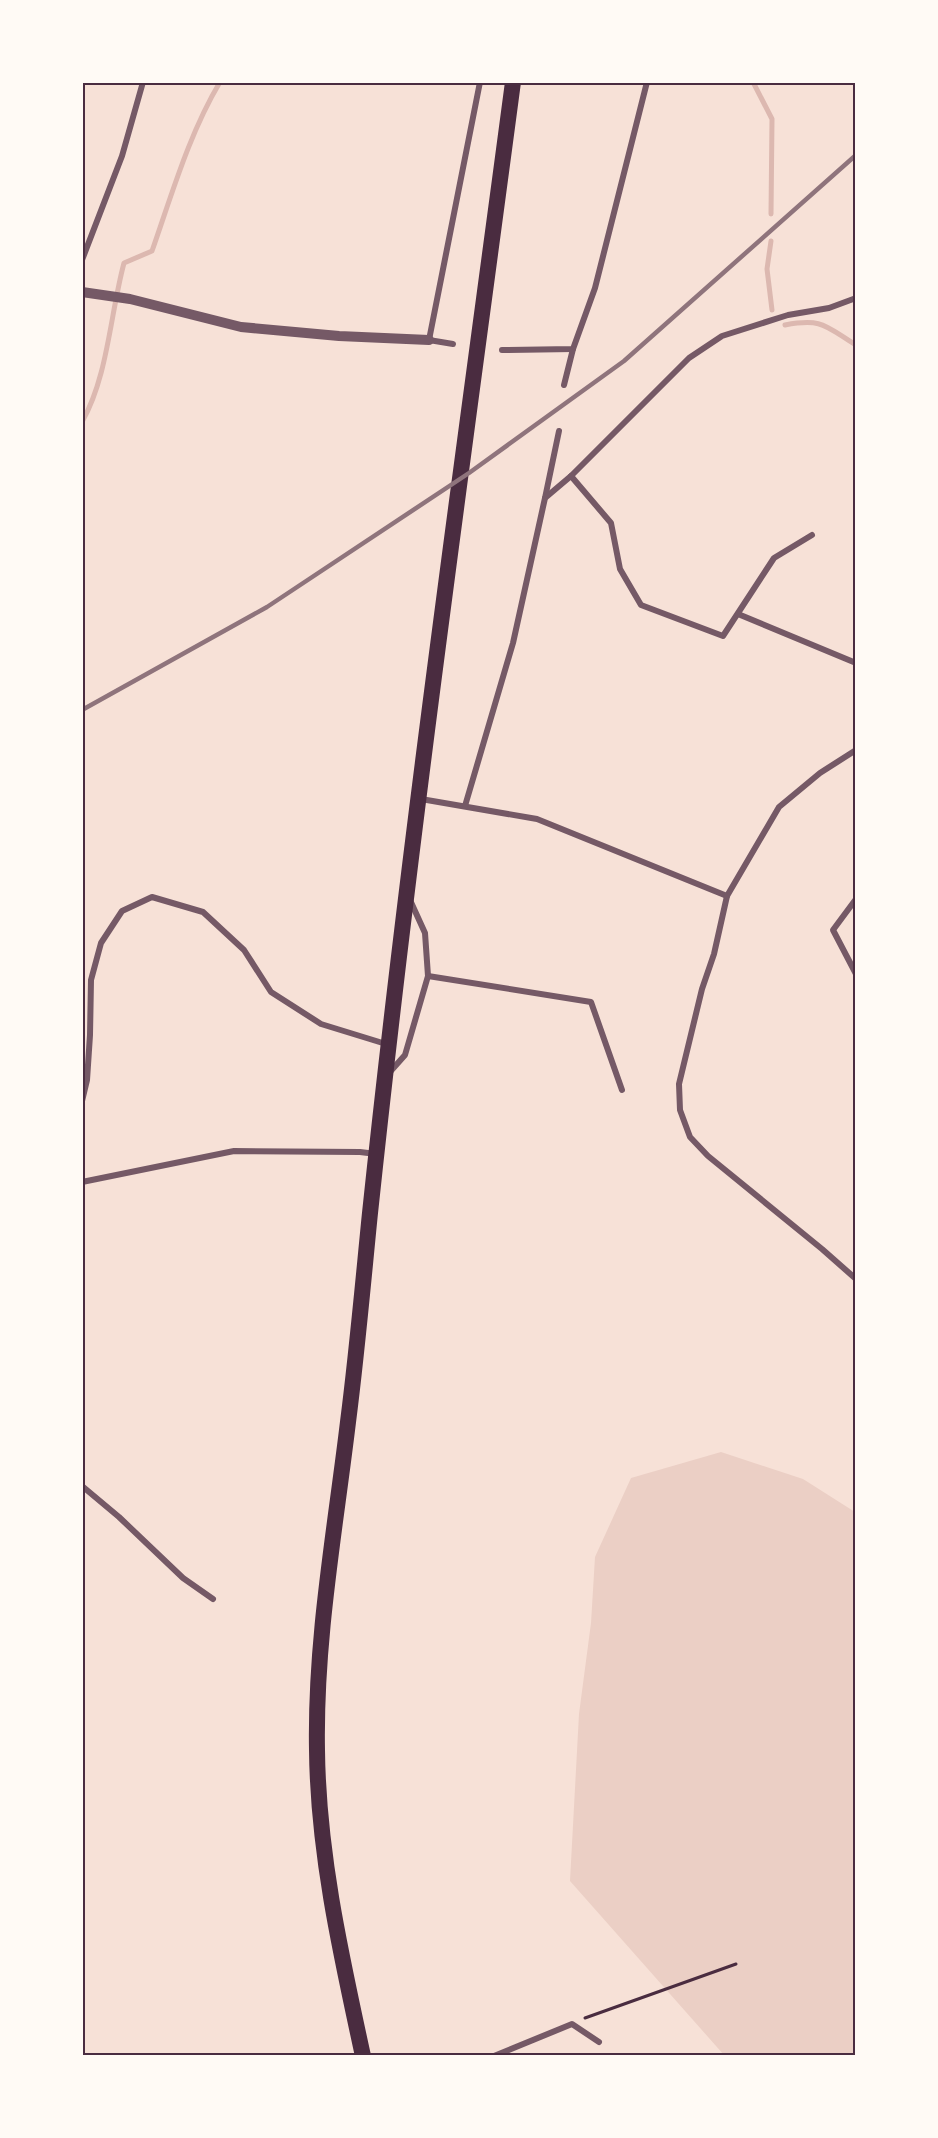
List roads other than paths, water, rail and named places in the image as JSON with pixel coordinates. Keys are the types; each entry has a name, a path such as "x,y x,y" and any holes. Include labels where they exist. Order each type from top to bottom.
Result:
{"highway":[{"path":"363,2055 331,1902 323,1841 317,1753 318,1665 326,1584 348,1423 388,1044 513,82"}],"street":[{"path":"82,260 122,156 143,82"},
{"path":"429,340 480,82"},
{"path":"564,385 573,349 595,288 647,82"},
{"path":"82,292 130,299 241,327 391,340 429,340 453,344"},
{"path":"545,498 571,476 689,358 722,336 788,315 829,308 855,298"},
{"path":"502,350 573,349"},
{"path":"465,806 513,644 559,431"},
{"path":"571,476 611,523 620,568 641,605 723,636 774,558 812,535"},
{"path":"738,614 855,663"},
{"path":"855,750 820,773 779,807 727,896 679,1084 680,1110 690,1137 708,1156 822,1249 855,1279"},
{"path":"420,798 537,819 727,896"},
{"path":"385,1078 405,1055 428,976 424,933 407,894"},
{"path":"82,1101 87,1080 91,980 101,943 122,911 152,897 203,912 244,950 271,992 321,1024 388,1044"},
{"path":"855,899 833,930 855,974"},
{"path":"428,976 591,1002 622,1090"},
{"path":"82,1182 234,1151 376,1154"},
{"path":"82,1486 119,1517 183,1578 213,1599"},
{"path":"494,2055 572,2024 599,2042"}],"waterway":[{"path":"82,422 98,385 124,263 152,251 190,143 220,82"},
{"path":"753,82 772,119 771,214"},
{"path":"771,241 767,269 772,310"},
{"path":"785,325 816,323 830,328 856,345"}],"railway":[{"path":"82,710 267,607 469,473 624,361 856,155"}]}
